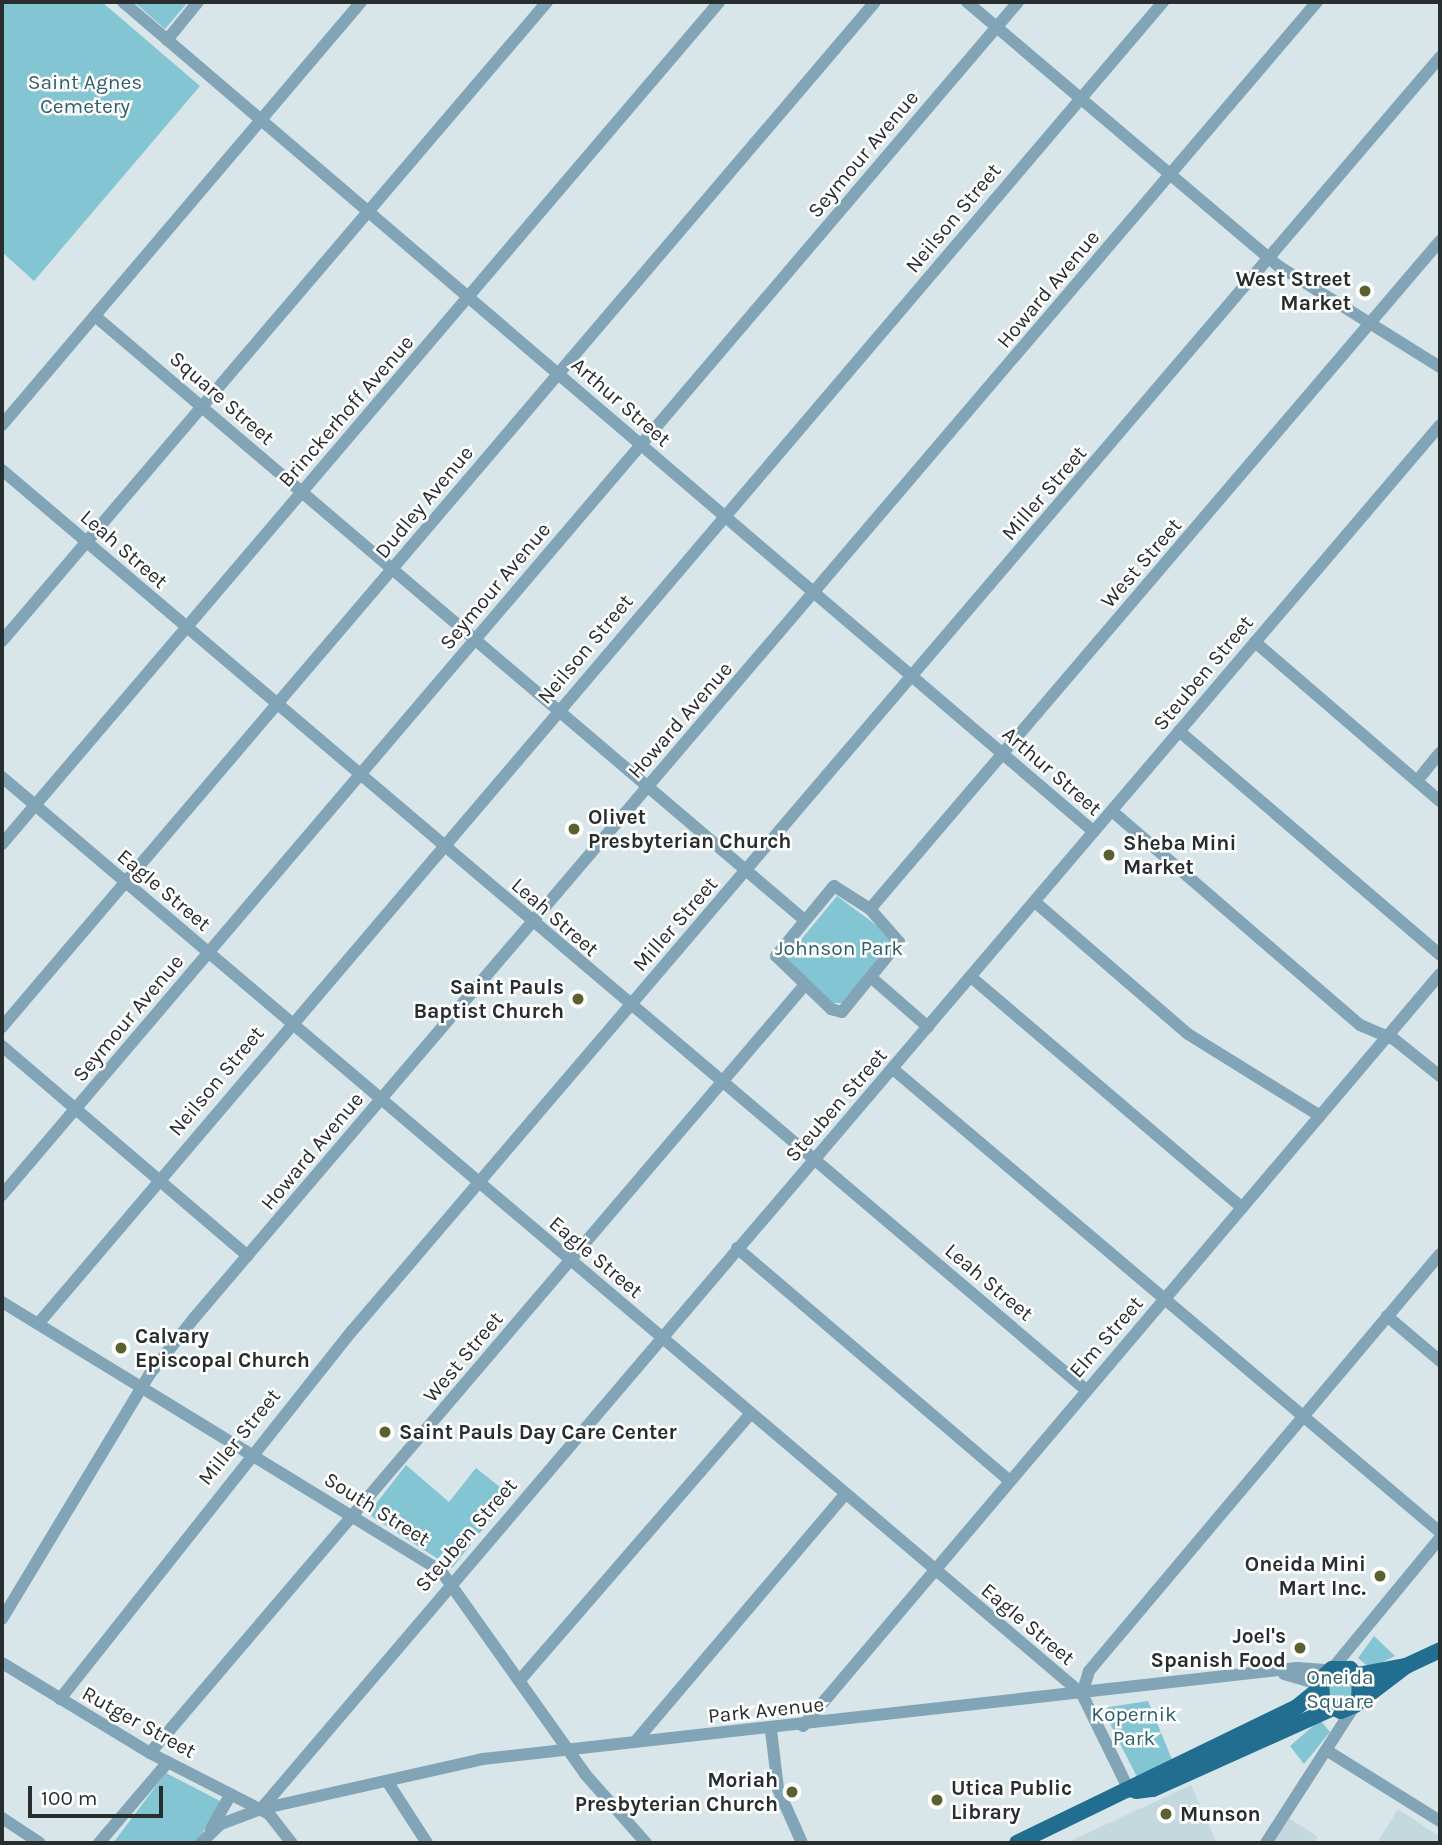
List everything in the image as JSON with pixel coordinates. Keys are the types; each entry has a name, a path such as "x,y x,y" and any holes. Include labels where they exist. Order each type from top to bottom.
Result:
{"main road":[{"path":"1130,1792 1153,1789 1332,1710 1357,1702 1406,1666 1440,1650"},
{"path":"1017,1843 1130,1792 1297,1707 1318,1687 1330,1670 1356,1674 1406,1666"},
{"path":"1356,1674 1357,1702"},
{"path":"1318,1687 1332,1710"}],"street":[{"name":"Arthur Street","path":"123,2 1094,832"},
{"path":"167,40 198,2"},
{"path":"2,425 361,2"},
{"path":"2,641 547,2"},
{"name":"Brinckerhoff Avenue","path":"2,844 719,2"},
{"name":"Dudley Avenue","path":"2,1027 875,2"},
{"path":"967,2 1269,258 1440,367"},
{"name":"Seymour Avenue","path":"2,1195 1018,2"},
{"name":"Neilson Street","path":"38,1324 291,1023 1163,2"},
{"name":"Howard Avenue","path":"2,1619 142,1387 248,1256 1317,2"},
{"name":"Miller Street","path":"60,1699 250,1453 1440,57"},
{"name":"West Street","path":"870,909 1440,241"},
{"name":"Square Street","path":"96,316 802,918"},
{"name":"Steuben Street","path":"261,1810 450,1583 971,977 1440,425"},
{"name":"Leah Street","path":"2,470 629,1007 1086,1390"},
{"path":"1255,642 1440,801"},
{"path":"1178,732 1440,955"},
{"path":"1417,781 1440,754"},
{"name":"Eagle Street","path":"2,777 1082,1694 1130,1792"},
{"path":"1112,811 1360,1025 1385,1038 1440,1076"},
{"path":"834,886 870,909 899,942 873,979 842,1012 804,986 776,956 802,918 834,886"},
{"path":"1035,902 1188,1034 1320,1116"},
{"name":"Elm Street","path":"803,1726 932,1569 1440,974"},
{"path":"971,977 1241,1208"},
{"path":"873,979 928,1027"},
{"name":"West Street","path":"150,1753 804,986"},
{"path":"2,1046 248,1256"},
{"path":"892,1069 1440,1532"},
{"path":"737,1248 1009,1480"},
{"path":"1082,1694 1088,1671 1440,1254"},
{"name":"South Street","path":"2,1302 250,1453 450,1583 568,1749 646,1843"},
{"path":"1387,1316 1440,1361"},
{"path":"520,1680 751,1413"},
{"path":"635,1742 845,1494"},
{"path":"1330,1670 1440,1538"},
{"path":"1356,1674 1350,1662 1365,1626"},
{"name":"Rutger Street","path":"2,1662 150,1753 261,1810 292,1843"},
{"name":"Park Avenue","path":"205,1838 261,1810 483,1759 1280,1673 1330,1670"},
{"name":"Park Avenue","path":"1280,1673 1318,1687"},
{"path":"1266,1843 1357,1702"},
{"path":"1332,1710 1338,1732"},
{"path":"771,1730 778,1789 802,1843"},
{"path":"1326,1750 1440,1821"},
{"path":"99,1843 108,1838 168,1762"},
{"path":"387,1781 427,1843"},
{"path":"205,1838 231,1794"},
{"path":"2,1818 40,1843"}],"shaded area":[{"name":"Munson","path":"1191,1785 1217,1843 1066,1843"},
{"path":"1398,1809 1440,1837 1440,1843 1377,1843"},
{"name":"Munson","path":"1284,1815 1318,1837 1314,1843 1266,1843"}],"green space":[{"name":"Saint Agnes Cemetery","path":"2,2 102,2 200,86 34,281 2,252"},
{"path":"134,2 188,2 165,29"},
{"name":"Johnson Park","path":"837,896 891,936 892,944 842,1003 831,1003 785,959"},
{"path":"406,1465 449,1502 476,1468 510,1495 452,1568 368,1514"},
{"path":"1374,1636 1395,1656 1370,1668 1358,1658"},
{"name":"Oneida Square","path":"1329,1670 1360,1680 1352,1707 1320,1697"},
{"name":"Kopernik Park","path":"1148,1701 1173,1762 1137,1777 1102,1708"},
{"path":"1320,1720 1330,1732 1304,1764 1290,1746"},
{"path":"166,1773 222,1802 196,1843 113,1843"}],"place":[{"name":"West Street Market","path":"1365,291"},
{"name":"Olivet Presbyterian Church","path":"574,829"},
{"name":"Sheba Mini Market","path":"1109,855"},
{"name":"Saint Pauls Baptist Church","path":"578,999"},
{"name":"Calvary Episcopal Church","path":"121,1348"},
{"name":"Saint Pauls Day Care Center","path":"385,1432"},
{"name":"Oneida Mini Mart Inc.","path":"1380,1576"},
{"name":"Joel's Spanish Food","path":"1300,1648"},
{"name":"Moriah Presbyterian Church","path":"792,1792"},
{"name":"Utica Public Library","path":"937,1800"},
{"name":"Munson","path":"1166,1814"}]}
